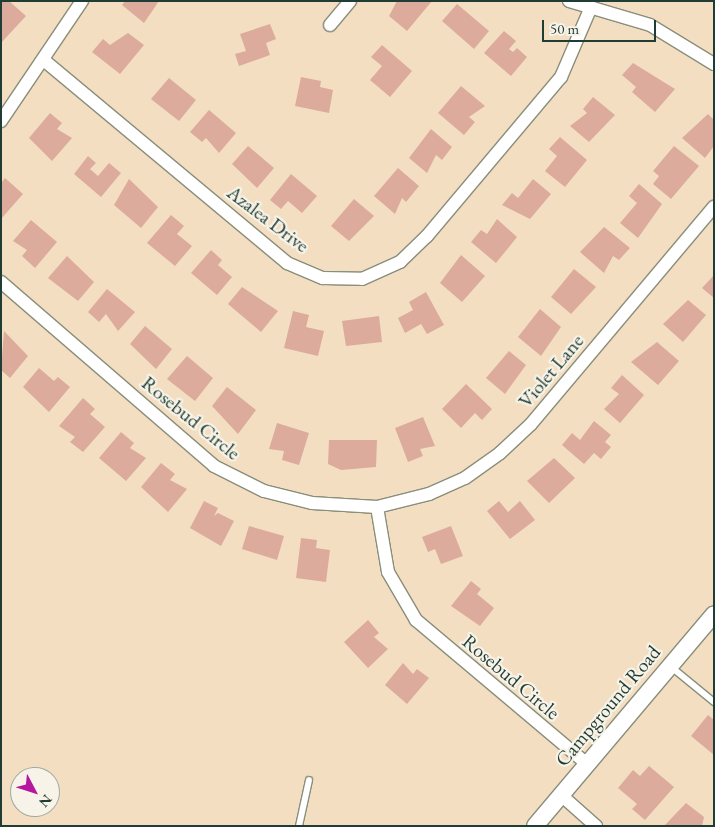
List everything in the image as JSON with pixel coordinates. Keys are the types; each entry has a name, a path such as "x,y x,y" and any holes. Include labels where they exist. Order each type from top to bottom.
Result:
{"street":[{"path":"1,121 46,62 82,1"},
{"path":"330,25 350,1"},
{"path":"569,1 650,25 714,64"},
{"name":"Azalea Drive","path":"46,62 287,263 323,278 362,278 400,262 453,206 562,77 591,7"},
{"name":"Violet Lane","path":"377,507 429,494 465,478 500,453 531,424 714,207"},
{"name":"Rosebud Circle","path":"1,282 214,466 264,491 312,503 377,507 388,572 416,620 587,764"},
{"name":"Campground Road","path":"535,826 714,614"},
{"path":"561,795 596,826"}],"lane":[{"path":"670,666 714,702"},
{"path":"299,826 309,780"}],"building":[{"path":"9,1 26,16 1,43 1,2"},
{"path":"125,1 159,1 144,23 122,5"},
{"path":"397,1 432,1 407,31 389,16"},
{"path":"457,4 489,31 474,49 442,21"},
{"path":"270,24 276,39 266,43 270,55 239,66 235,54 246,51 240,34"},
{"path":"504,31 516,41 509,49 513,52 517,48 527,57 511,76 484,53"},
{"path":"128,33 144,45 120,74 92,52 103,39 110,45"},
{"path":"382,45 412,71 390,97 370,80 382,66 371,57"},
{"path":"633,63 675,89 655,112 632,92 636,87 622,75"},
{"path":"301,77 321,81 320,87 333,90 329,113 295,106"},
{"path":"169,78 196,100 179,121 151,99"},
{"path":"461,86 485,106 469,117 475,122 464,135 438,113"},
{"path":"593,97 615,115 589,142 570,126 587,113 583,109"},
{"path":"209,110 236,133 219,153 206,138 202,142 190,132"},
{"path":"50,113 62,123 57,129 72,138 52,161 29,138"},
{"path":"708,114 714,120 714,146 705,158 682,138"},
{"path":"431,129 452,147 442,160 436,155 427,173 409,158"},
{"path":"560,137 587,160 565,187 545,171 557,156 549,149"},
{"path":"248,146 274,168 257,188 232,164"},
{"path":"674,146 699,166 671,199 653,184 659,176 653,171"},
{"path":"88,156 96,163 90,169 98,176 109,163 121,173 101,197 74,174"},
{"path":"398,168 419,186 406,202 402,198 395,214 374,196"},
{"path":"291,174 317,196 302,213 288,201 281,209 270,200"},
{"path":"5,178 23,194 1,219 1,183"},
{"path":"129,179 158,207 141,228 114,205"},
{"path":"533,179 551,194 530,219 502,205 512,193 518,198"},
{"path":"639,184 662,204 638,238 620,223 637,203 629,196"},
{"path":"354,199 374,216 349,241 331,226"},
{"path":"171,215 184,226 177,234 192,246 175,266 147,243"},
{"path":"497,219 517,237 496,263 471,242 481,230 487,234"},
{"path":"31,220 57,242 35,268 22,256 27,250 13,241"},
{"path":"604,227 630,248 619,260 613,256 604,273 580,252"},
{"path":"211,250 222,260 218,265 232,277 217,295 191,273"},
{"path":"461,255 485,276 462,302 440,283"},
{"path":"67,256 94,282 78,301 48,278"},
{"path":"574,269 596,287 571,314 551,297"},
{"path":"714,275 714,298 702,288"},
{"path":"242,287 278,311 261,332 228,304"},
{"path":"107,289 135,312 118,331 106,314 99,322 88,312"},
{"path":"426,292 444,325 427,334 421,324 405,333 398,318 413,310 409,302"},
{"path":"688,300 706,315 683,342 663,324"},
{"path":"540,309 561,327 541,356 518,337"},
{"path":"293,311 309,315 306,327 324,331 318,356 284,348"},
{"path":"379,316 382,342 346,346 342,321"},
{"path":"145,326 172,349 156,369 130,344"},
{"path":"4,331 28,356 10,378 1,370"},
{"path":"657,342 679,361 658,385 631,362"},
{"path":"509,351 526,365 505,394 486,378"},
{"path":"187,356 213,378 195,401 167,379"},
{"path":"39,368 54,381 58,377 70,387 49,412 23,387"},
{"path":"622,375 644,395 620,423 604,409 619,394 611,388"},
{"path":"466,384 492,409 482,420 475,413 461,428 442,409"},
{"path":"227,387 256,410 238,434 212,406"},
{"path":"83,398 95,409 90,414 105,427 83,452 70,442 75,437 59,426"},
{"path":"423,417 435,446 420,449 423,456 408,462 395,428"},
{"path":"594,421 611,435 605,442 611,447 601,459 594,453 584,464 562,445 572,433 580,440"},
{"path":"277,423 309,433 299,465 282,460 284,451 269,449"},
{"path":"121,432 134,443 130,448 146,458 126,481 99,458"},
{"path":"329,440 377,440 376,467 341,470 328,464"},
{"path":"554,458 575,478 549,503 527,481"},
{"path":"161,463 175,474 170,480 187,489 168,512 141,487"},
{"path":"204,501 218,508 214,516 218,513 234,521 221,546 190,528"},
{"path":"499,501 508,512 520,501 535,520 510,539 487,511"},
{"path":"249,526 284,536 277,560 242,549"},
{"path":"451,526 463,556 441,564 435,549 428,552 422,537"},
{"path":"301,538 317,540 316,548 330,550 326,582 296,578"},
{"path":"471,581 481,589 477,594 494,608 480,626 451,606"},
{"path":"368,620 379,633 374,637 388,649 368,668 344,642"},
{"path":"403,663 413,674 417,669 429,678 407,704 385,685"},
{"path":"708,715 714,720 714,755 691,736"},
{"path":"649,766 674,787 645,820 632,809 637,804 618,788 633,770 640,776"},
{"path":"686,803 704,817 702,826 664,826"}]}
